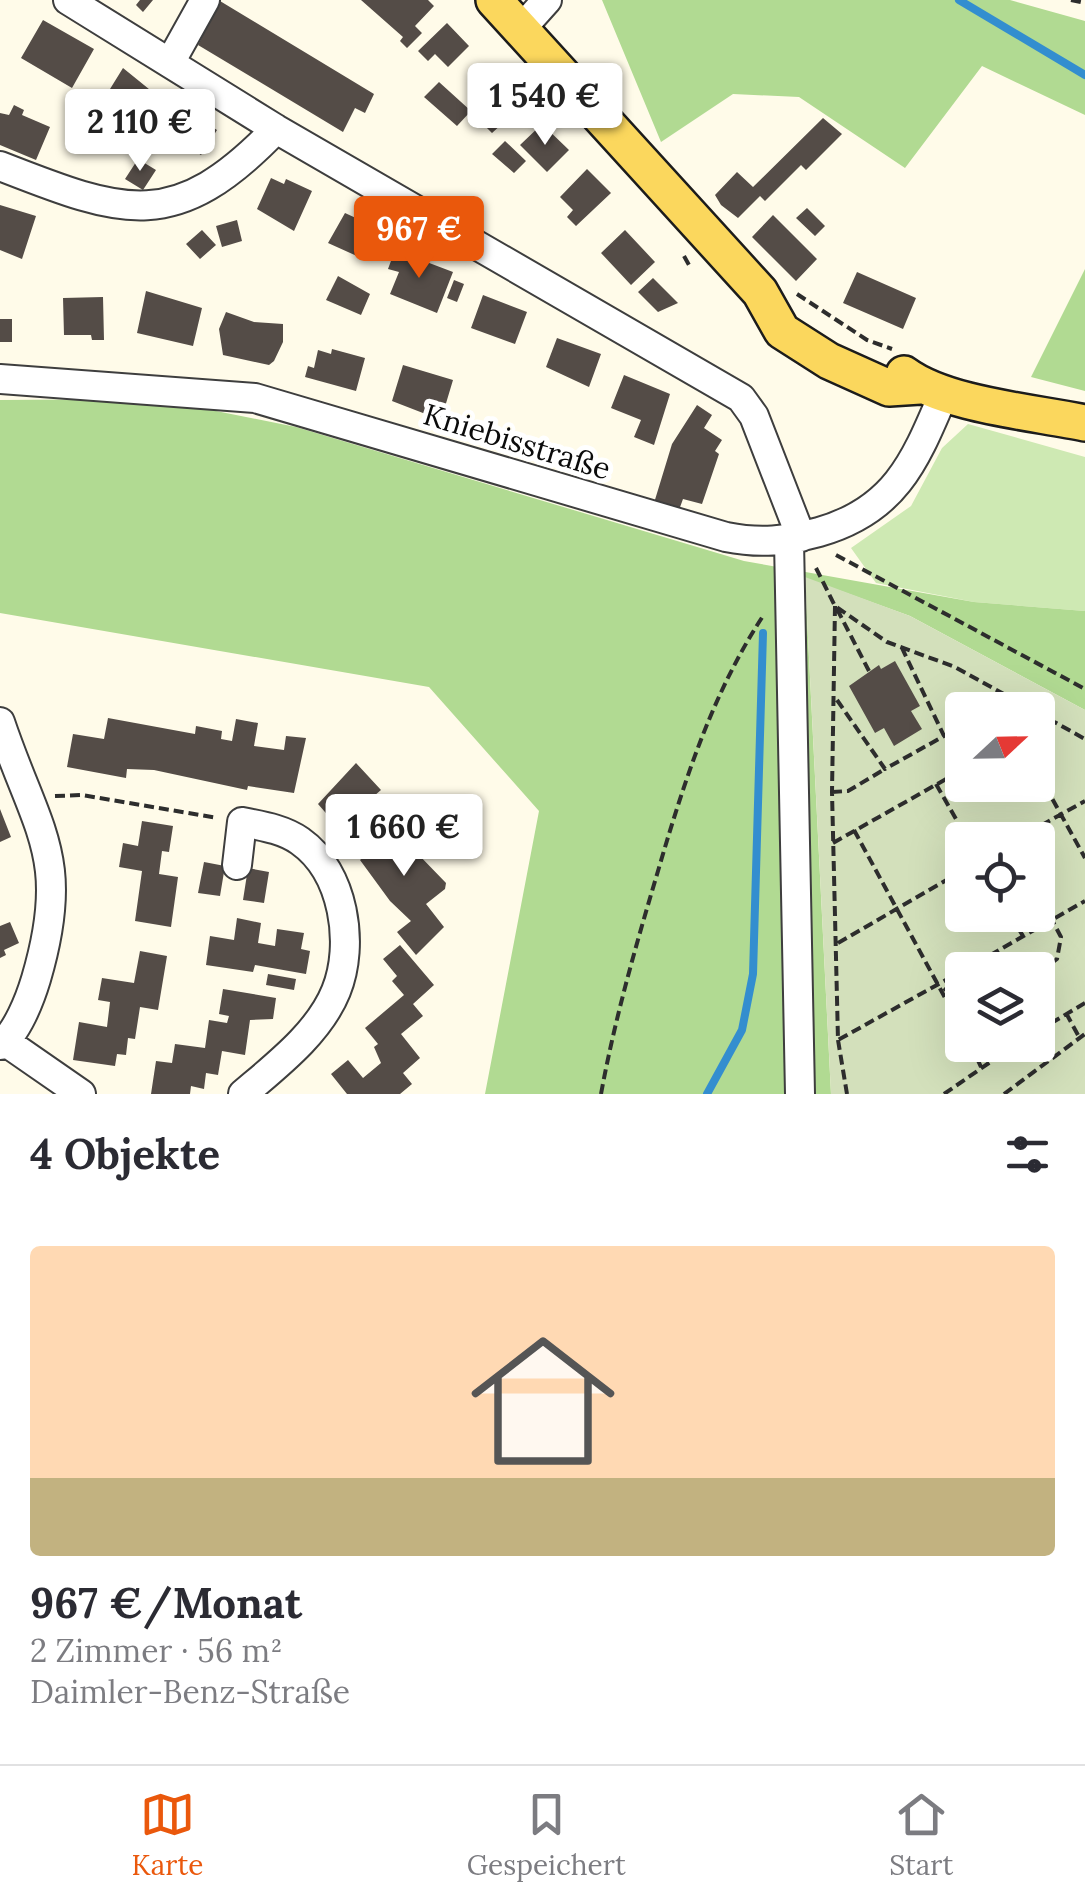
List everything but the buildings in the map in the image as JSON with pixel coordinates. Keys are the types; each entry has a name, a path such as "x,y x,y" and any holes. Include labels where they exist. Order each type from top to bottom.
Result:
{"main road":[{"path":"494,0 760,292 782,330 829,361 890,388 932,389 1085,423"}],"street":[{"path":"68,0 276,129 742,398 754,416 795,539 800,1094"},
{"path":"170,61 205,0"},
{"path":"521,29 547,0"},
{"path":"0,166 128,208 166,207 222,178 276,129"},
{"name":"Kniebisstraße","path":"0,379 255,398 761,544 846,524 887,496 908,470 932,389"},
{"path":"0,722 51,856 53,897 50,933 31,996 3,1044 81,1094"},
{"path":"237,865 242,822 277,829 302,842 337,892 345,932 344,966 322,1015 243,1094"}],"path":[{"path":"1071,0 1085,3"},
{"path":"795,539 870,671"},
{"path":"795,539 1085,689"},
{"path":"835,606 902,648 955,666 1006,692"},
{"path":"835,606 833,843 838,1040 847,1094"},
{"path":"601,1094 616,1011 690,762 744,646 763,616"},
{"path":"832,792 848,791 944,736 902,648"},
{"path":"836,699 885,770"},
{"path":"1056,720 1085,739"},
{"path":"833,843 945,779"},
{"path":"936,784 958,822"},
{"path":"82,795 242,822"},
{"path":"1047,822 1085,800"},
{"path":"1054,802 1085,858"},
{"path":"854,830 945,995"},
{"path":"838,943 945,881"},
{"path":"1055,918 1085,901"},
{"path":"1055,926 1061,937 1055,961"},
{"path":"1020,932 1022,936"},
{"path":"996,952 1030,932"},
{"path":"838,1040 945,982"},
{"path":"940,985 945,990"},
{"path":"1055,1019 1085,1003"},
{"path":"991,1094 1003,1092 1082,1035 1066,1012"},
{"path":"979,1062 982,1067"},
{"path":"944,1094 990,1062"}],"green space":[{"path":"602,0 1010,0 1085,21 1085,115 982,66 905,168 799,97 733,94 661,142"},
{"path":"1085,269 1085,391 1031,377"},
{"path":"156,399 296,427 744,561 974,602 1085,611 1085,710 910,616 805,578 831,1094 485,1094 539,811 429,687 0,613 0,400"},
{"path":"968,424 1085,457 1085,611 974,602 876,583 851,548 911,506 942,448"},
{"path":"805,577 910,616 1051,692 945,692 945,802 1055,802 1055,694 1085,710 1085,1094 831,1094"}],"waterway":[{"path":"959,0 1085,75"},
{"path":"707,1094 742,1030 753,974 763,633"}]}
